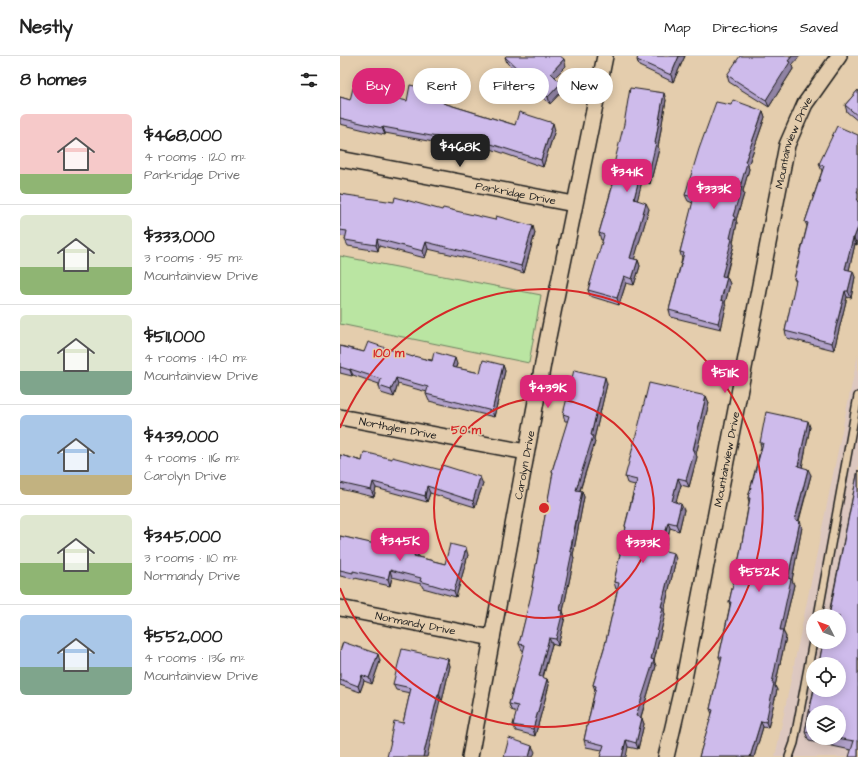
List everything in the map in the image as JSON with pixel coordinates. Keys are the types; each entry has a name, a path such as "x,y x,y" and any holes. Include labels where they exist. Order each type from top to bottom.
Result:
{"street":[{"name":"Carolyn Drive","path":"470,757 526,452 574,204 605,56"},
{"name":"Mountainview Drive","path":"666,757 683,684 787,145 805,104 840,56"},
{"name":"Parkridge Drive","path":"340,159 574,204"},
{"name":"Northglen Drive","path":"340,417 526,452"},
{"name":"Normandy Drive","path":"340,608 492,638"}],"lane":[{"path":"819,609 858,400"},
{"path":"789,757 794,743 812,649"}],"shaded area":[{"path":"858,355 858,757 775,757 844,421"}],"green space":[{"path":"340,256 541,295 529,363 340,324"}],"building":[{"path":"560,56 564,59 551,73 557,79 557,87 549,96 549,68 517,68 505,57"},
{"path":"638,56 679,56 671,75 637,60"},
{"path":"740,56 792,56 788,61 790,62 766,100 727,75"},
{"path":"410,85 413,86 413,104 446,104 515,125 519,112 553,123 541,160 488,143 486,151 442,138 382,128 340,118 340,97 350,100 352,92 352,104 405,104 405,101 407,101"},
{"path":"630,88 664,93 656,143 648,177 640,175 634,199 646,203 630,258 638,260 632,279 624,276 617,298 588,290 604,235 599,233 614,181 610,180 624,124"},
{"path":"858,90 858,116 845,105"},
{"path":"733,100 763,111 745,162 747,163 740,187 742,187 733,216 735,217 730,238 732,239 722,276 727,277 721,300 724,301 718,323 669,310 684,253 680,252 694,197 685,195 699,149 716,102 731,105"},
{"path":"837,126 858,135 858,227 853,238 845,269 853,271 848,291 845,291 832,343 785,331 796,280 794,279 808,223 805,222 824,166 819,164"},
{"path":"340,194 394,202 395,197 442,210 443,208 495,220 496,216 533,226 521,266 426,242 423,251 377,239 376,245 345,240 347,231 340,230"},
{"path":"368,342 413,357 432,361 434,352 455,358 452,367 480,373 483,360 503,365 492,411 426,394 428,387 396,378 391,390 379,386 381,379 340,367 340,346 364,352"},
{"path":"574,370 605,377 591,435 593,436 576,490 582,491 570,551 572,552 560,610 563,611 556,639 549,638 539,676 547,679 533,729 513,725 518,706 509,704 525,645 519,644 533,587 552,471 569,416 563,414"},
{"path":"649,383 706,396 693,450 695,450 686,480 678,478 672,501 681,504 676,524 668,522 661,550 674,553 661,607 663,607 651,659 654,660 636,716 642,718 636,743 626,740 622,757 600,757 604,745 584,740 596,686 593,685 605,645 619,583 614,582 625,526 637,480 625,477"},
{"path":"766,412 808,421 798,466 808,469 795,520 800,521 788,578 791,579 780,630 783,630 772,683 774,683 766,722 761,721 750,757 699,757 713,710 710,709 722,657 719,657 740,554 750,498 748,498 763,443 760,443"},
{"path":"364,452 392,459 392,457 441,470 442,465 480,477 473,501 427,486 425,496 373,482 371,490 340,483 340,455 362,461"},
{"path":"858,470 858,757 849,757 854,741 846,740 846,705 811,705 812,697 846,697 846,657 820,657 822,649 846,649 846,609 830,609"},
{"path":"340,536 375,544 376,539 416,549 414,556 445,564 450,544 466,548 454,591 420,581 421,578 390,570 388,579 353,571 353,573 340,570"},
{"path":"343,642 378,654 369,678 362,675 358,686 340,679 340,651"},
{"path":"402,649 448,659 423,757 387,757 394,721 403,723 411,688 393,684"},
{"path":"509,738 532,746 529,757 504,757"}]}
